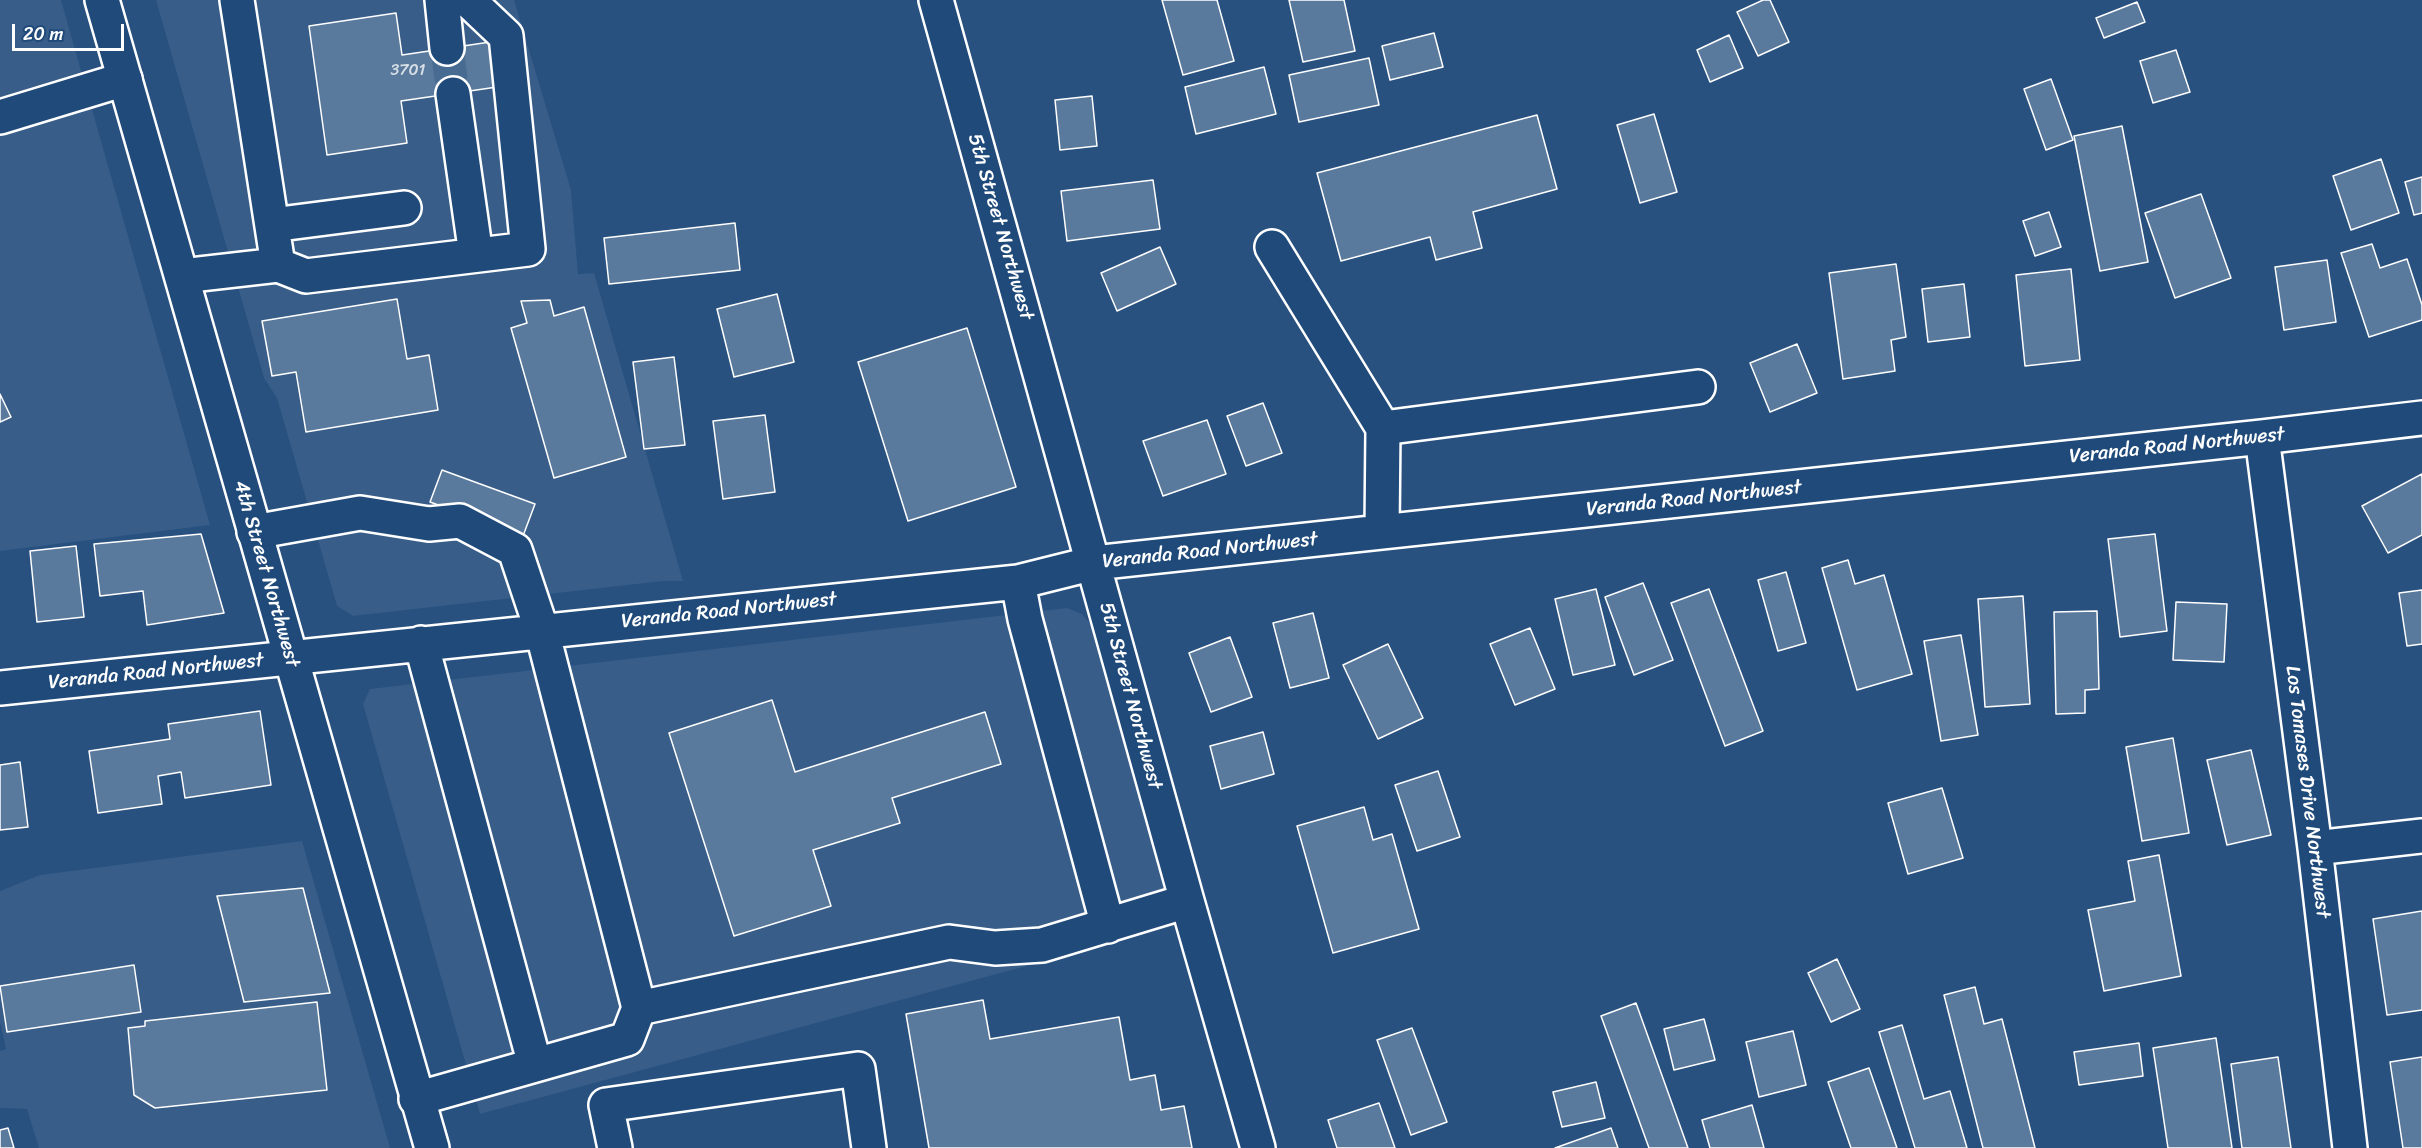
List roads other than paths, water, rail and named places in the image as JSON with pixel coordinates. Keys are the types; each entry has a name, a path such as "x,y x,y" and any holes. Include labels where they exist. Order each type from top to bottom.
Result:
{"street":[{"name":"4th Street Northwest","path":"102,0 416,1099 432,1148"},
{"path":"237,0 278,265"},
{"path":"442,0 447,48"},
{"path":"182,276 278,265 306,276 528,249 506,36 468,0"},
{"name":"5th Street Northwest","path":"936,0 1258,1148"},
{"path":"0,117 125,79"},
{"path":"453,94 476,255"},
{"path":"272,225 404,208"},
{"path":"1272,247 1383,428 1382,532"},
{"path":"1383,428 1698,387"},
{"name":"Veranda Road Northwest","path":"0,688 1018,582 1094,563 2422,418"},
{"name":"Los Tomases Drive Northwest","path":"2262,437 2315,848 2350,1148"},
{"path":"254,531 360,513 429,524 460,521 515,550 542,631 639,1008 627,1039 416,1099"},
{"path":"1018,582 1025,619 1108,926"},
{"path":"421,644 535,1065"},
{"path":"2315,848 2422,836"},
{"path":"639,1008 950,942 995,948 1042,945 1187,901"},
{"path":"615,1148 606,1105 858,1069 868,1148"}],"tunnel":[{"path":"447,48 453,94"}]}
